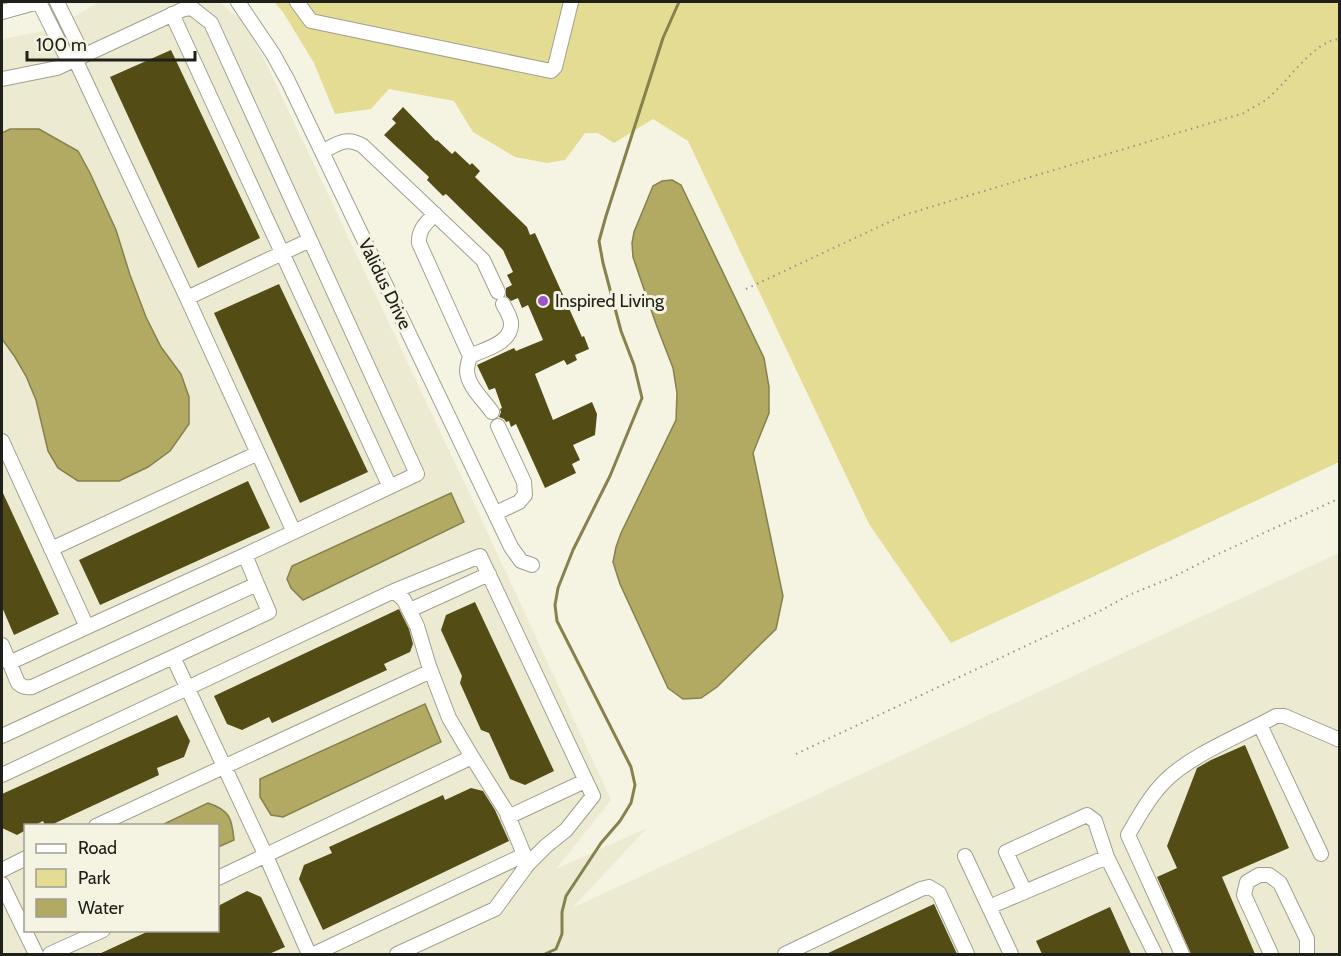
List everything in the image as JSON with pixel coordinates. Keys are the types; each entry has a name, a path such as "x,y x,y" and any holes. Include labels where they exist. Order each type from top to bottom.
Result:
{"street":[{"path":"2,12 39,2 76,59"},
{"path":"57,2 76,59 294,532"},
{"name":"Validus Drive","path":"238,2 273,54 511,547 521,561 532,565"},
{"path":"297,2 311,21 551,71 555,67 571,2"},
{"path":"2,79 57,68 184,9 192,8 211,23 417,474 9,663"},
{"path":"172,14 390,487"},
{"path":"322,152 350,141 363,146 483,260 511,321 510,329 507,337 502,341 470,356"},
{"path":"435,214 422,227 420,243 470,356 467,371 471,383 492,412"},
{"path":"187,298 310,240"},
{"path":"496,513 519,502 525,495 524,482 498,426"},
{"path":"2,441 87,627"},
{"path":"51,549 258,453"},
{"path":"2,735 269,612 245,555"},
{"path":"2,775 394,591 480,556 592,796 566,830 526,860 314,954"},
{"path":"410,610 489,574"},
{"path":"2,645 18,682 22,687 32,687 257,584"},
{"path":"394,591 404,600 417,626 449,718 508,817 526,860"},
{"path":"173,657 309,954"},
{"path":"98,824 431,671"},
{"path":"1182,954 1128,835 1143,810 1165,781 1192,760 1276,716 1284,716 1340,740"},
{"path":"1260,725 1321,854"},
{"path":"219,878 472,757"},
{"path":"508,817 585,781"},
{"path":"1025,892 1006,852 1087,815 1095,821 1107,857 1155,954"},
{"path":"965,856 1011,954"},
{"path":"989,907 1107,857"},
{"path":"2,870 24,859"},
{"path":"397,954 495,909 526,860"},
{"path":"1271,954 1244,895 1247,882 1259,875 1269,875 1280,883 1307,939 1307,954"},
{"path":"2,884 24,929"},
{"path":"785,954 929,887 939,893 968,954"},
{"path":"25,932 36,954"},
{"path":"50,954 99,932"}],"path":[{"path":"746,289 904,215 1244,113 1268,98 1312,54 1331,39 1340,39"},
{"path":"796,754 1100,611 1129,595 1173,577 1340,498"}],"shaded area":[{"path":"98,2 219,2 241,20 264,59 473,501 611,800 556,869 647,828 572,908 1339,553 1339,954 2,954 2,39 44,31"}],"green space":[{"path":"274,2 1339,2 1339,462 951,643 869,524 688,141 653,119 614,143 598,133 585,133 565,160 547,163 515,157 473,132 454,101 389,89 371,109 335,114 314,63 283,12"}],"water":[{"path":"10,129 39,129 78,151 116,230 146,317 161,347 181,374 189,397 189,424 170,451 148,467 119,481 78,481 58,468 48,451 36,400 26,376 2,339 2,133"},
{"path":"672,180 681,185 764,358 769,387 769,413 753,453 783,596 776,629 717,687 701,698 683,699 668,688 620,584 613,562 621,533 676,420 677,393 673,368 633,257 632,243 634,232 653,186 662,181"},
{"path":"451,493 464,522 303,600 291,588 287,579 292,566"},
{"path":"425,704 441,742 283,817 271,815 260,797 260,779"},
{"path":"208,803 221,809 228,816 234,840 219,847 219,824 164,824"}],"building":[{"path":"171,50 260,238 198,268 110,77"},
{"name":"Inspired Living","path":"403,107 452,154 455,151 470,165 472,163 480,171 475,177 527,227 530,235 535,233 589,349 575,355 577,360 567,365 564,360 535,374 553,420 592,402 597,414 595,435 573,445 580,460 572,464 576,473 545,488 516,424 511,427 509,421 506,422 499,417 502,408 495,388 489,390 477,365 514,348 516,351 543,340 528,305 522,308 518,298 511,301 506,296 506,288 512,285 507,275 513,272 503,250 446,194 443,196 427,180 429,177 384,135 396,123 392,119"},
{"path":"279,284 368,472 300,503 214,313"},
{"path":"248,481 270,528 100,605 79,560"},
{"path":"2,491 59,614 14,635 2,607"},
{"path":"475,602 554,771 525,785 510,779 489,733 481,730 460,683 462,676 441,630 446,615"},
{"path":"399,609 409,629 413,644 410,652 384,664 387,670 272,723 269,717 242,730 227,724 214,696"},
{"path":"177,715 190,741 184,757 157,768 159,775 53,824 44,824 43,821 37,824 24,824 24,831 17,835 2,828 2,794"},
{"path":"1245,745 1289,848 1222,877 1255,954 1191,954 1157,877 1177,868 1167,846 1197,768"},
{"path":"471,788 483,791 495,810 509,841 323,930 299,879 304,865 332,853 329,847 443,795 445,800"},
{"path":"247,891 261,897 285,947 269,954 99,954 147,932 219,932 219,905"},
{"path":"934,904 957,954 826,954"},
{"path":"1110,907 1131,954 1042,954 1036,941"}],"waterway":[{"path":"545,954 556,949 562,934 562,912 566,896 601,843 620,821 631,803 635,785 631,767 557,621 555,605 558,588 573,550 610,476 642,398 634,365 621,331 599,241 663,38 679,2"}],"place":[{"name":"Inspired Living","path":"543,301"}]}
